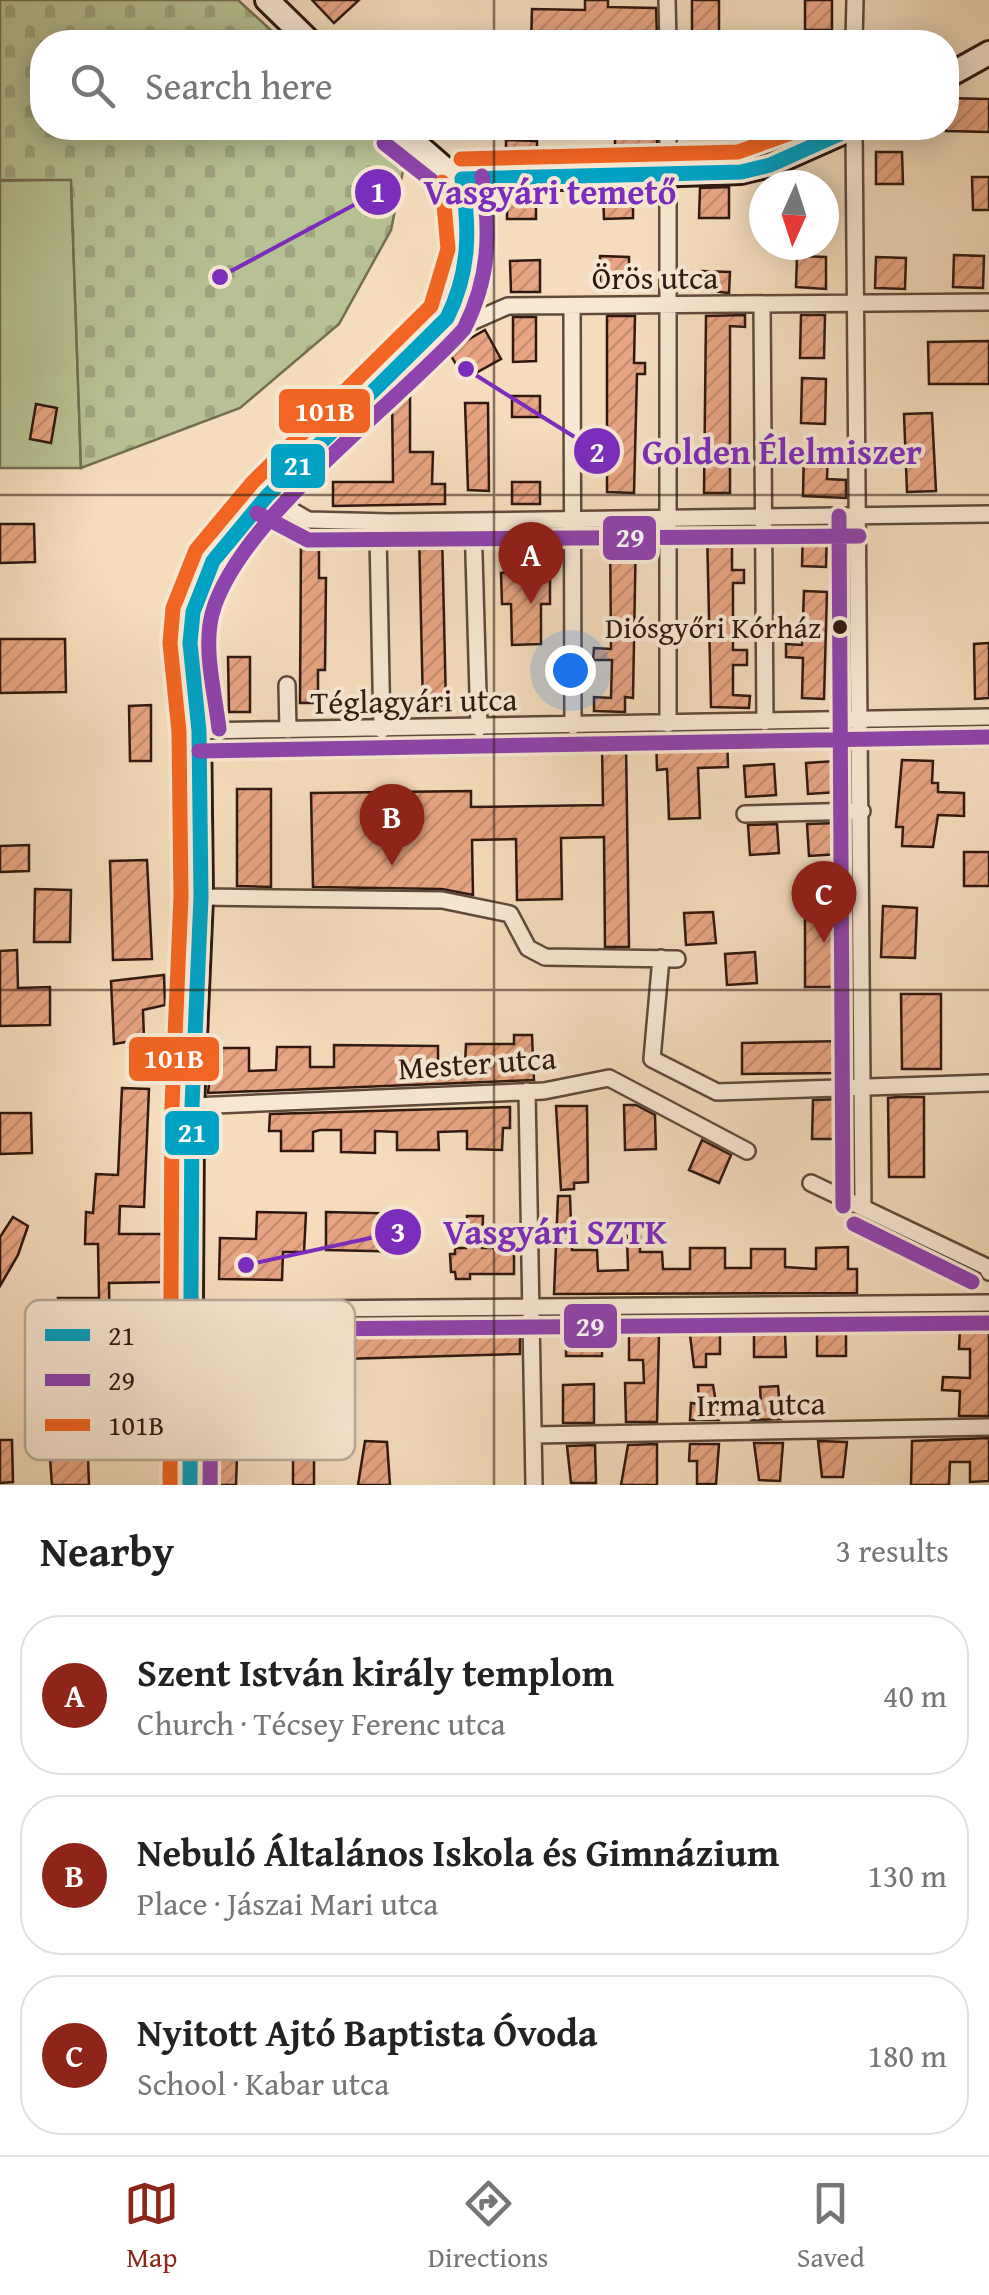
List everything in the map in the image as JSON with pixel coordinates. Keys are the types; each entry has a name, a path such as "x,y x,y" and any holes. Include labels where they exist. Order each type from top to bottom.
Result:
{"street":[{"path":"267,0 298,30"},
{"path":"667,0 668,30"},
{"path":"854,0 854,30"},
{"path":"959,70 989,54"},
{"path":"411,140 462,179 706,176 770,165 827,140"},
{"path":"668,140 668,724"},
{"path":"854,140 863,1206"},
{"path":"192,1300 192,1106 201,897 199,731 190,643 201,581 267,496 447,318 463,290 470,264 471,232 462,179"},
{"name":"Örös utca","path":"447,318 468,323 508,306 989,302"},
{"path":"762,305 765,722"},
{"path":"572,306 573,726"},
{"path":"267,496 308,520 989,514"},
{"path":"473,521 479,728"},
{"path":"382,730 378,535 390,522"},
{"path":"287,685 288,730"},
{"name":"Téglagyári utca","path":"199,731 989,717"},
{"path":"745,814 862,811"},
{"path":"201,897 442,900 510,914 528,948 545,958 669,959 652,1059 717,1092 989,1083"},
{"name":"Mester utca","path":"192,1106 527,1092 609,1078 747,1150"},
{"path":"527,1092 534,1485"},
{"path":"811,1184 988,1264"},
{"path":"355,1309 989,1303"},
{"name":"Irma utca","path":"533,1435 989,1428"},
{"path":"190,1460 190,1485"}],"green space":[{"path":"0,0 238,0 271,30 30,30 30,140 388,140 406,156 391,230 339,324 240,408 81,468 71,180 0,180"},
{"path":"71,179 81,468 0,468 0,181"}],"building":[{"path":"312,0 359,0 334,23"},
{"path":"585,0 608,0 608,7 656,8 657,30 531,30 532,9 585,10"},
{"path":"692,0 719,0 719,30 692,30"},
{"path":"805,0 832,0 832,30 805,30"},
{"path":"959,98 989,99 989,132 959,131"},
{"path":"506,140 537,141 537,164 506,164"},
{"path":"615,140 657,140 657,147 615,147"},
{"path":"876,152 902,152 903,184 876,184"},
{"path":"972,177 989,177 989,210 973,210"},
{"path":"729,187 729,218 699,218 700,188"},
{"path":"633,191 633,218 604,219 603,192"},
{"path":"536,194 536,219 507,219 507,195"},
{"path":"954,255 984,256 983,288 953,287"},
{"path":"600,256 629,257 629,288 600,288"},
{"path":"876,257 906,258 905,289 875,288"},
{"path":"540,260 540,292 511,292 510,261"},
{"path":"797,260 826,260 826,289 796,287"},
{"path":"702,271 730,272 729,293 702,290"},
{"path":"745,315 745,327 730,326 730,493 704,493 706,316"},
{"path":"801,315 825,315 824,358 800,358"},
{"path":"607,316 635,316 634,363 645,363 645,374 637,374 634,493 607,492"},
{"path":"513,317 536,317 536,361 513,362"},
{"path":"485,330 501,359 465,379 448,351"},
{"path":"989,341 989,384 929,384 928,342"},
{"path":"802,378 826,379 825,424 801,423"},
{"path":"392,394 410,395 410,452 433,452 432,484 445,484 445,504 333,506 333,482 393,482"},
{"path":"512,396 540,396 540,417 512,417"},
{"path":"465,403 488,403 489,491 468,490"},
{"path":"36,404 57,408 51,443 30,439"},
{"path":"932,413 936,491 907,492 904,414"},
{"path":"804,448 828,449 827,479 846,480 846,498 803,496"},
{"path":"512,482 540,482 540,504 512,504"},
{"path":"0,524 34,524 35,562 0,563"},
{"path":"827,527 826,567 802,566 803,528"},
{"path":"707,529 732,529 732,570 744,570 744,583 733,583 733,650 747,650 747,665 733,665 733,695 750,696 749,708 711,707"},
{"path":"610,530 636,530 633,698 625,697 625,712 594,711 594,697 611,698 612,660 593,660 594,648 611,649"},
{"path":"419,533 442,533 446,705 423,706"},
{"path":"301,539 319,539 319,578 326,578 325,670 318,670 318,703 300,703"},
{"path":"510,563 540,563 540,573 550,573 550,604 541,604 541,644 512,645 511,604 502,604 501,573 511,572"},
{"path":"804,591 827,592 824,699 802,698 803,658 786,657 786,644 802,645"},
{"path":"0,639 65,639 66,692 0,693"},
{"path":"989,643 989,698 975,699 974,644"},
{"path":"228,657 250,657 250,712 229,712"},
{"path":"151,705 151,761 130,761 129,706"},
{"path":"727,733 728,767 698,768 700,818 669,819 667,769 657,770 656,736"},
{"path":"626,745 629,947 605,947 604,837 561,838 562,899 517,900 516,839 472,840 473,895 442,889 313,887 311,793 471,791 471,807 603,805 602,746"},
{"path":"902,760 933,761 932,783 938,783 938,792 964,793 964,816 938,815 933,847 902,846 903,827 896,827"},
{"path":"836,761 838,792 808,794 806,763"},
{"path":"774,764 776,795 746,797 744,766"},
{"path":"237,789 271,789 271,887 237,886"},
{"path":"837,823 839,854 809,856 807,824"},
{"path":"777,824 779,853 750,855 748,825"},
{"path":"29,845 29,871 0,872 0,846"},
{"path":"964,852 989,852 989,886 964,886"},
{"path":"147,860 152,959 113,960 110,861"},
{"path":"35,889 71,890 70,942 34,942"},
{"path":"805,898 843,898 844,987 805,987"},
{"path":"883,906 917,908 915,958 881,957"},
{"path":"713,912 716,943 686,945 684,913"},
{"path":"17,950 18,988 50,987 50,1025 0,1026 0,951"},
{"path":"755,952 757,983 727,985 725,954"},
{"path":"164,975 165,1005 143,1010 144,1039 114,1044 111,981"},
{"path":"901,994 941,994 941,1069 902,1069"},
{"path":"514,1035 532,1035 534,1080 208,1093 213,1048 249,1048 249,1071 276,1070 277,1047 310,1047 310,1067 334,1067 334,1045 438,1046 438,1064 465,1065 466,1044 514,1044"},
{"path":"847,1041 847,1073 742,1074 742,1043"},
{"path":"122,1088 149,1089 144,1207 120,1206 119,1234 162,1234 168,1282 109,1283 109,1300 58,1300 99,1298 98,1244 85,1244 86,1212 93,1213 96,1174 118,1175"},
{"path":"924,1097 924,1177 889,1177 888,1098"},
{"path":"844,1099 840,1139 812,1139 813,1100"},
{"path":"624,1105 636,1105 655,1115 656,1149 625,1150"},
{"path":"556,1106 587,1106 588,1182 574,1183 574,1189 561,1190"},
{"path":"510,1107 510,1128 503,1128 502,1150 467,1149 467,1131 438,1132 439,1150 397,1150 397,1132 375,1131 375,1153 341,1152 341,1130 320,1130 313,1132 313,1151 281,1151 281,1131 269,1131 270,1114"},
{"path":"0,1113 31,1113 32,1153 0,1154"},
{"path":"702,1140 731,1155 719,1183 689,1170"},
{"path":"558,1196 570,1196 572,1250 597,1250 598,1271 628,1270 627,1236 640,1236 640,1252 662,1252 663,1269 690,1269 690,1248 725,1248 725,1268 751,1268 751,1249 785,1249 785,1267 816,1269 816,1248 848,1247 848,1269 857,1269 857,1293 554,1294"},
{"path":"257,1212 306,1213 304,1252 283,1252 282,1280 219,1279 220,1238 256,1239"},
{"path":"326,1212 414,1214 413,1252 326,1250"},
{"path":"467,1216 483,1216 482,1248 514,1248 514,1274 470,1274 470,1279 456,1279 455,1272 451,1272 450,1254 455,1254 455,1248 466,1248"},
{"path":"13,1217 28,1226 18,1255 0,1286 0,1237"},
{"path":"857,1315 856,1333 846,1333 846,1356 817,1356 817,1333 795,1333 785,1334 786,1357 754,1357 754,1334 720,1332 720,1354 706,1354 706,1367 694,1367 690,1335 659,1335 657,1422 626,1422 625,1383 644,1383 643,1360 629,1360 629,1335 602,1337 602,1356 566,1356 566,1336 555,1335 556,1318"},
{"path":"356,1320 387,1320 387,1337 433,1336 433,1329 520,1327 520,1354 355,1359"},
{"path":"960,1328 989,1329 989,1416 959,1416 960,1391 942,1390 943,1377 970,1378 970,1349 959,1349"},
{"path":"594,1384 594,1423 563,1423 563,1385"},
{"path":"698,1385 713,1385 719,1420 690,1420 691,1403 699,1404"},
{"path":"778,1386 781,1419 751,1420 752,1404 761,1405 760,1387"},
{"path":"989,1438 989,1481 970,1482 970,1462 950,1462 949,1485 911,1485 912,1441"},
{"path":"0,1440 12,1440 13,1482 0,1483"},
{"path":"365,1441 387,1442 390,1485 358,1485"},
{"path":"818,1441 847,1442 843,1477 822,1477"},
{"path":"754,1443 783,1443 780,1481 759,1480"},
{"path":"657,1444 657,1485 621,1485 628,1445"},
{"path":"690,1444 719,1444 716,1484 697,1484 697,1461 689,1461"},
{"path":"595,1445 596,1483 571,1483 567,1446"},
{"path":"50,1460 88,1460 89,1485 52,1485"},
{"path":"211,1460 237,1460 236,1485 211,1485"},
{"path":"293,1460 314,1460 314,1485 293,1485"}],"transit line":[{"name":"101B","path":"461,159 738,152 772,140"},
{"name":"21","path":"462,179 741,172 770,165 826,140"},
{"name":"29","path":"384,143 451,196"},
{"name":"29","path":"219,729 209,642 212,614 228,578 285,502 464,329 479,291 486,254 482,176"},
{"name":"21","path":"191,1300 192,1106 201,897 199,731 190,643 193,612 213,561 267,496 447,318 460,284 466,250 462,179"},
{"name":"101B","path":"171,1300 172,1106 181,897 179,732 170,643 173,608 196,550 252,483 431,306 448,249 442,182"},
{"name":"29","path":"257,513 308,540 859,536"},
{"name":"29","path":"839,516 843,1206"},
{"name":"29","path":"199,751 989,737"},
{"name":"29","path":"854,1224 972,1282"},
{"name":"29","path":"355,1329 989,1323"},
{"name":"101B","path":"170,1460 170,1485"},
{"name":"21","path":"190,1460 190,1485"},
{"name":"29","path":"210,1460 210,1485"}],"place":[{"name":"Vasgyári temető","path":"220,277"},
{"name":"Golden Élelmiszer","path":"466,369"},
{"name":"Szent István király templom","path":"531,604"},
{"name":"Diósgyőri Kórház","path":"840,627"},
{"name":"Nebuló Általános Iskola és Gimnázium","path":"392,866"},
{"name":"Nyitott Ajtó Baptista Óvoda","path":"824,943"},
{"name":"Vasgyári SZTK","path":"246,1265"}]}
